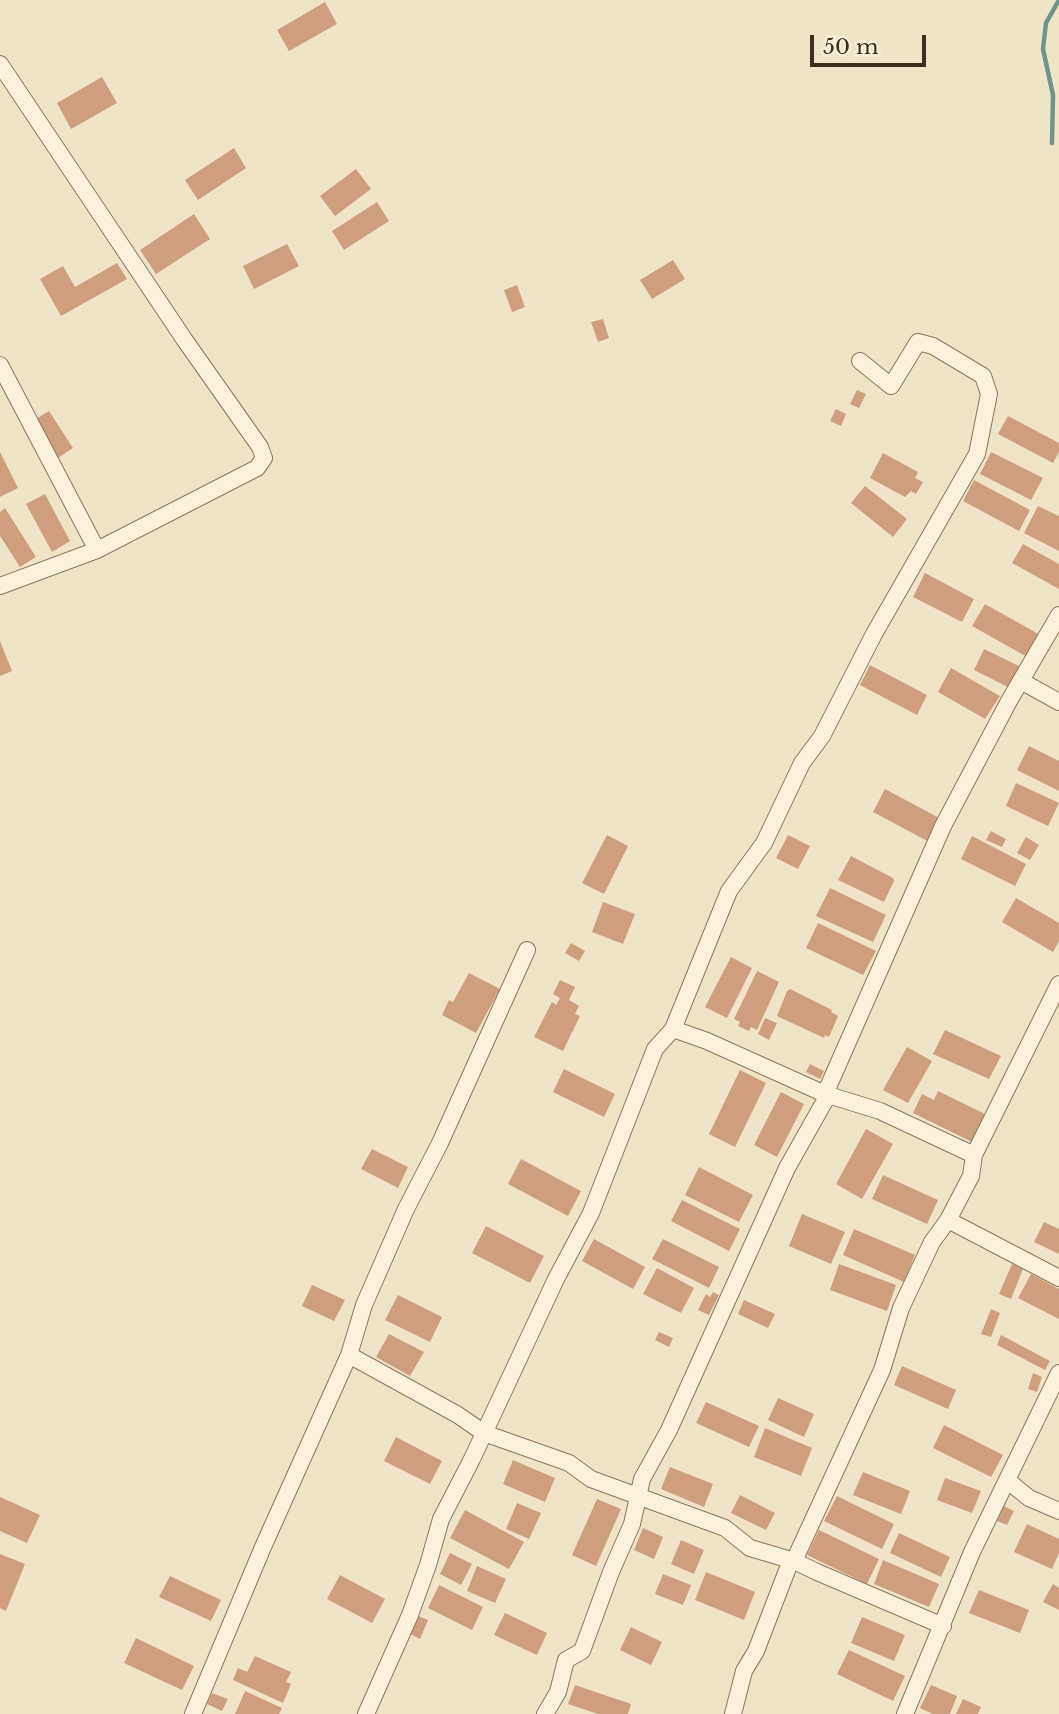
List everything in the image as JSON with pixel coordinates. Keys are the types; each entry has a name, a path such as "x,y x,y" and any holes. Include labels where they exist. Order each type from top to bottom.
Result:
{"street":[{"path":"0,64 184,340 264,453 264,458 257,468 97,550 0,586"},
{"path":"366,1714 410,1615 441,1519 556,1279 591,1213 655,1049 673,1029 729,891 764,844 802,763 822,736 874,634 976,454 989,394 983,376 933,346 918,342 891,386 860,361"},
{"path":"0,365 97,550"},
{"path":"545,1714 558,1692 566,1660 582,1651 632,1524 642,1479 669,1430 787,1168 826,1095 943,826 1059,615"},
{"path":"1021,681 1059,702"},
{"path":"193,1714 263,1547 349,1355 364,1305 527,950"},
{"path":"733,1714 744,1671 756,1651 793,1560 882,1370 901,1308 932,1242 948,1220 971,1176 974,1155 1059,984"},
{"path":"673,1029 707,1041 826,1095 880,1111 974,1155"},
{"path":"948,1220 1059,1278"},
{"path":"349,1355 458,1415 484,1433 569,1463 591,1479 725,1528 750,1548 793,1560 943,1626"},
{"path":"905,1714 972,1552 1059,1373"},
{"path":"1008,1481 1029,1499 1059,1510"}],"building":[{"path":"325,2 337,24 289,51 277,30"},
{"path":"102,77 117,103 71,129 57,103"},
{"path":"234,148 246,168 198,200 185,180"},
{"path":"356,169 371,189 335,216 320,196"},
{"path":"377,202 389,221 344,250 332,231"},
{"path":"194,214 210,239 156,274 140,250"},
{"path":"287,244 299,266 254,289 243,266"},
{"path":"673,260 685,279 652,299 640,280"},
{"path":"117,263 127,279 61,316 40,279 63,266 75,287"},
{"path":"517,285 525,307 512,312 504,290"},
{"path":"603,319 609,338 598,342 591,322"},
{"path":"857,390 866,394 859,408 850,404"},
{"path":"836,409 846,414 841,426 830,421"},
{"path":"49,411 73,448 58,458 34,420"},
{"path":"1008,416 1059,443 1059,452 1053,463 998,434"},
{"path":"0,452 18,488 0,497"},
{"path":"991,452 1043,478 1031,500 980,474"},
{"path":"883,453 918,472 915,478 923,482 916,494 911,491 905,497 870,478"},
{"path":"974,480 1030,510 1019,531 963,501"},
{"path":"865,486 907,519 893,537 851,503"},
{"path":"45,494 70,541 52,552 26,504"},
{"path":"1038,506 1059,516 1059,551 1024,533"},
{"path":"5,508 36,557 20,567 0,536 0,512"},
{"path":"1023,544 1059,564 1059,589 1012,563"},
{"path":"925,573 974,599 962,622 913,597"},
{"path":"985,604 1042,636 1029,658 972,626"},
{"path":"0,641 12,671 0,676"},
{"path":"984,649 1023,668 1012,689 974,670"},
{"path":"870,665 927,695 917,715 860,685"},
{"path":"951,668 1000,696 985,719 938,692"},
{"path":"1029,746 1059,761 1059,791 1017,770"},
{"path":"1016,783 1059,803 1048,826 1006,806"},
{"path":"885,789 943,820 933,844 873,812"},
{"path":"991,831 1006,839 1002,847 986,840"},
{"path":"607,835 628,846 604,894 582,883"},
{"path":"788,835 810,846 798,869 776,858"},
{"path":"972,836 1026,864 1015,886 961,859"},
{"path":"1026,837 1039,845 1030,860 1017,853"},
{"path":"851,856 893,878 884,902 838,880"},
{"path":"830,888 886,915 873,942 816,916"},
{"path":"1016,898 1059,923 1059,941 1053,952 1002,922"},
{"path":"603,902 635,914 623,944 592,932"},
{"path":"818,923 876,951 863,975 806,948"},
{"path":"571,943 585,951 579,961 565,953"},
{"path":"731,957 752,968 727,1018 705,1007"},
{"path":"757,971 779,982 757,1030 751,1027 749,1031 738,1026 740,1022 734,1019"},
{"path":"469,973 500,989 476,1033 442,1015 449,1000 453,1002"},
{"path":"560,980 575,987 569,1000 579,1006 575,1014 580,1016 563,1051 534,1037 552,1002 556,1005 560,998 553,994"},
{"path":"790,989 832,1010 831,1012 838,1016 829,1037 825,1035 824,1038 777,1016"},
{"path":"765,1018 777,1023 769,1040 758,1034"},
{"path":"945,1030 1001,1056 989,1079 933,1054"},
{"path":"907,1047 932,1061 908,1103 883,1090"},
{"path":"810,1064 824,1071 820,1079 806,1072"},
{"path":"564,1069 615,1094 604,1117 553,1092"},
{"path":"740,1070 766,1083 735,1147 709,1134"},
{"path":"938,1091 985,1114 972,1142 913,1113 922,1094 934,1100"},
{"path":"781,1092 804,1104 777,1157 754,1145"},
{"path":"866,1129 893,1144 862,1199 836,1184"},
{"path":"372,1149 408,1167 398,1188 361,1169"},
{"path":"521,1159 581,1191 568,1216 508,1184"},
{"path":"699,1167 753,1195 739,1222 685,1195"},
{"path":"883,1175 938,1200 927,1224 872,1199"},
{"path":"682,1200 740,1229 729,1251 671,1221"},
{"path":"802,1214 845,1232 831,1264 789,1246"},
{"path":"1044,1222 1059,1229 1059,1254 1034,1242"},
{"path":"486,1226 544,1256 530,1283 472,1253"},
{"path":"854,1229 915,1255 904,1282 843,1255"},
{"path":"594,1239 645,1267 633,1289 582,1261"},
{"path":"663,1239 719,1267 709,1288 652,1259"},
{"path":"839,1264 896,1285 887,1311 830,1290"},
{"path":"1012,1264 1023,1269 1011,1299 999,1294"},
{"path":"657,1268 694,1288 681,1313 643,1294"},
{"path":"1031,1274 1059,1289 1059,1319 1018,1298"},
{"path":"312,1285 345,1300 334,1321 302,1306"},
{"path":"713,1292 719,1295 709,1315 698,1310 706,1294 710,1297"},
{"path":"398,1295 442,1317 430,1342 385,1320"},
{"path":"744,1300 775,1314 768,1328 738,1314"},
{"path":"991,1309 1000,1313 991,1337 981,1334"},
{"path":"659,1332 673,1338 669,1347 655,1340"},
{"path":"389,1334 424,1352 410,1376 376,1357"},
{"path":"1001,1335 1050,1361 1045,1370 997,1345"},
{"path":"902,1366 956,1390 948,1409 894,1385"},
{"path":"1033,1373 1042,1377 1037,1392 1028,1389"},
{"path":"778,1398 814,1414 804,1437 768,1420"},
{"path":"706,1402 759,1426 749,1447 696,1423"},
{"path":"944,1425 1003,1455 991,1477 933,1448"},
{"path":"765,1428 812,1448 801,1476 754,1457"},
{"path":"396,1437 442,1461 430,1484 384,1461"},
{"path":"513,1460 555,1478 545,1502 503,1484"},
{"path":"670,1467 713,1484 704,1507 661,1489"},
{"path":"863,1472 910,1491 901,1514 853,1495"},
{"path":"945,1478 981,1491 972,1513 937,1500"},
{"path":"740,1495 775,1513 766,1530 731,1513"},
{"path":"837,1496 894,1524 882,1549 824,1521"},
{"path":"0,1497 40,1515 27,1543 0,1531"},
{"path":"597,1499 621,1509 596,1566 572,1555"},
{"path":"517,1503 541,1513 529,1539 506,1529"},
{"path":"1004,1506 1014,1511 1007,1525 997,1521"},
{"path":"465,1510 524,1542 509,1569 450,1538"},
{"path":"1027,1524 1059,1539 1059,1553 1052,1569 1014,1552"},
{"path":"643,1528 663,1537 654,1559 634,1550"},
{"path":"819,1530 879,1559 867,1584 807,1555"},
{"path":"899,1533 950,1557 941,1577 890,1553"},
{"path":"681,1540 704,1550 694,1574 671,1564"},
{"path":"450,1553 472,1564 461,1585 440,1574"},
{"path":"0,1554 25,1564 6,1611 0,1608"},
{"path":"883,1560 939,1584 929,1607 874,1584"},
{"path":"477,1566 506,1579 495,1603 467,1591"},
{"path":"706,1572 755,1592 744,1620 695,1600"},
{"path":"663,1574 691,1585 683,1605 655,1594"},
{"path":"340,1575 385,1599 372,1623 327,1599"},
{"path":"170,1576 221,1600 211,1621 159,1597"},
{"path":"1053,1584 1059,1588 1059,1610 1043,1602"},
{"path":"439,1585 483,1607 472,1630 428,1608"},
{"path":"979,1590 1029,1610 1020,1633 969,1613"},
{"path":"505,1613 547,1633 537,1655 494,1635"},
{"path":"416,1615 428,1620 420,1639 408,1633"},
{"path":"862,1617 905,1635 894,1661 851,1643"},
{"path":"631,1627 662,1642 651,1665 620,1650"},
{"path":"136,1638 194,1666 182,1690 124,1663"},
{"path":"849,1650 905,1676 893,1701 837,1674"},
{"path":"255,1656 291,1672 286,1682 291,1684 283,1703 233,1680 238,1668 247,1672"},
{"path":"575,1685 631,1704 628,1714 598,1714 568,1704"},
{"path":"931,1685 957,1696 950,1714 933,1714 920,1708"},
{"path":"245,1691 282,1708 279,1714 235,1714"},
{"path":"212,1693 228,1699 222,1711 207,1704"},
{"path":"963,1699 981,1707 978,1714 956,1714"}],"waterway":[{"path":"1052,143 1053,95 1043,49 1046,23 1059,0"}]}
